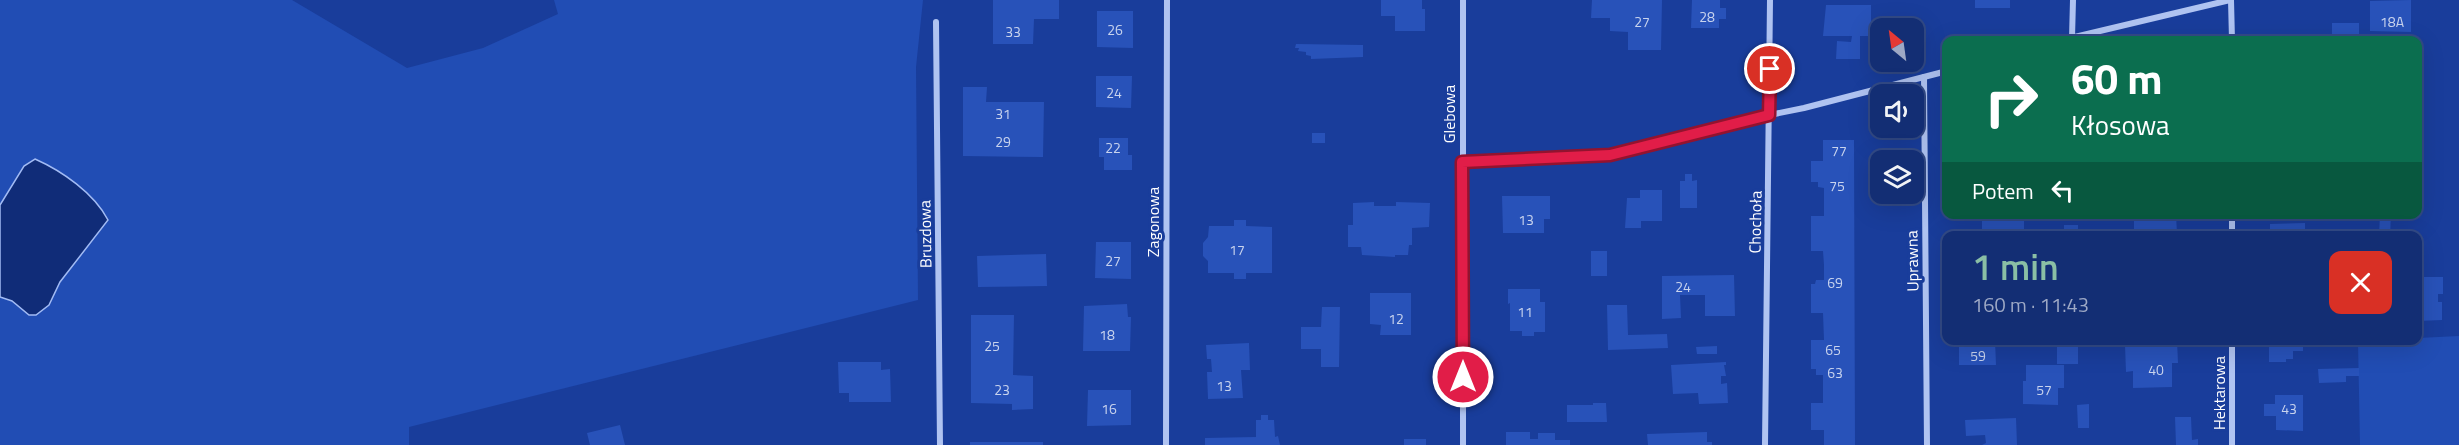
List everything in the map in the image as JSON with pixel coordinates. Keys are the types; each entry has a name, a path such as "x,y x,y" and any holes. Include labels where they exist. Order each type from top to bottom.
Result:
{"street":[{"name":"Zagonowa","path":"1166,445 1167,0"},
{"name":"Glebowa","path":"1463,0 1463,445"},
{"name":"Chochoła","path":"1765,445 1770,0"},
{"path":"2073,0 2073,36"},
{"path":"2081,36 2231,0 2232,36"},
{"name":"Bruzdowa","path":"936,22 940,445"},
{"path":"1462,162 1610,155 1942,72"},
{"name":"Uprawna","path":"1924,77 1927,445"},
{"name":"Hektarowa","path":"2232,345 2232,445"}],"shaded area":[{"path":"0,0 292,0 407,68 483,48 558,14 554,0 923,0 916,67 918,300 409,427 409,445 0,445"},
{"path":"35,159 56,170 86,192 108,220 60,282 49,305 36,315 29,315 12,301 0,297 0,205 24,166"},
{"path":"2459,336 2459,445 2360,445 2358,345 2422,345 2422,338"}],"building":[{"path":"993,0 1059,0 1059,19 1034,19 1033,44 993,44"},
{"path":"1381,0 1422,0 1422,9 1425,9 1425,31 1395,31 1395,16 1381,16"},
{"path":"1592,0 1662,0 1661,50 1628,50 1628,32 1610,31 1610,18 1591,18"},
{"path":"1692,0 1720,0 1720,8 1726,8 1726,19 1719,19 1719,28 1691,28"},
{"path":"1975,0 2010,0 2010,8 1975,8"},
{"path":"2411,0 2411,32 2370,31 2370,1"},
{"path":"1826,5 1871,5 1870,36 1860,36 1860,59 1836,59 1837,41 1851,42 1852,36 1823,36"},
{"path":"1097,11 1133,11 1133,48 1097,47"},
{"path":"2332,23 2359,23 2359,36 2332,36"},
{"path":"1296,44 1363,45 1363,57 1311,59 1306,52 1295,48"},
{"path":"1096,76 1132,76 1131,108 1096,107"},
{"path":"963,87 987,87 986,102 1044,102 1043,157 963,156"},
{"path":"1312,133 1325,133 1325,143 1312,143"},
{"path":"1099,138 1128,138 1128,155 1132,155 1132,170 1104,170 1104,157 1099,157"},
{"path":"1823,140 1854,140 1855,445 1824,445 1824,430 1811,430 1811,403 1823,403 1823,375 1816,375 1816,369 1811,369 1811,340 1824,340 1823,313 1811,313 1811,284 1815,284 1816,280 1824,280 1824,265 1823,251 1811,251 1811,216 1824,216 1824,188 1818,187 1818,182 1811,182 1811,161 1823,161"},
{"path":"1685,174 1692,174 1692,181 1697,180 1697,208 1680,208 1680,181 1685,181"},
{"path":"1640,190 1662,190 1662,221 1641,221 1641,228 1625,228 1627,198 1640,198"},
{"path":"1502,196 1550,196 1550,219 1544,219 1544,233 1503,233"},
{"path":"1374,202 1374,206 1396,206 1396,202 1430,203 1429,227 1412,228 1412,245 1409,245 1408,255 1395,255 1395,257 1362,255 1361,247 1348,247 1348,225 1353,225 1353,203"},
{"path":"1982,219 2024,219 2024,231 1982,231"},
{"path":"2134,219 2176,219 2177,231 2134,231"},
{"path":"2380,219 2391,219 2390,231 2379,231"},
{"path":"1234,220 1246,220 1246,226 1272,227 1272,273 1246,273 1246,279 1234,279 1234,273 1208,273 1208,261 1203,256 1203,243 1208,237 1209,226 1234,226"},
{"path":"2305,223 2305,231 2270,231 2270,224"},
{"path":"2064,225 2078,225 2078,231 2064,231"},
{"path":"1096,242 1131,242 1131,279 1095,278"},
{"path":"1591,251 1607,251 1607,276 1591,276"},
{"path":"1046,254 1047,286 978,287 977,256"},
{"path":"1734,275 1735,316 1705,316 1705,295 1680,295 1681,318 1662,319 1662,276"},
{"path":"2422,277 2443,277 2443,294 2438,294 2438,302 2442,302 2442,320 2422,321"},
{"path":"1508,289 1540,289 1540,302 1545,302 1545,332 1534,332 1534,336 1522,336 1522,331 1510,331"},
{"path":"1370,293 1411,293 1411,335 1380,335 1381,325 1370,324"},
{"path":"1127,304 1128,317 1131,317 1130,351 1083,351 1084,306"},
{"path":"1607,305 1627,305 1628,335 1667,334 1668,348 1608,350"},
{"path":"1322,307 1340,307 1339,367 1321,367 1321,349 1301,349 1301,327 1321,327"},
{"path":"971,315 1014,315 1013,375 1033,376 1033,409 1012,410 1012,404 971,403"},
{"path":"1249,343 1250,370 1241,370 1243,398 1208,399 1207,372 1212,372 1211,359 1207,359 1206,345"},
{"path":"1959,345 1995,345 1996,365 1959,365"},
{"path":"2057,345 2078,345 2078,364 2057,364"},
{"path":"2125,345 2150,347 2150,345 2177,345 2178,363 2172,363 2172,387 2133,388 2133,371 2126,372"},
{"path":"2269,345 2303,345 2303,351 2293,351 2293,359 2286,359 2286,362 2269,362"},
{"path":"1717,346 1717,354 1697,354 1696,347"},
{"path":"838,362 881,362 881,370 890,369 891,402 849,402 849,393 839,393"},
{"path":"1726,362 1724,365 1726,376 1721,376 1721,384 1727,383 1728,403 1699,404 1698,393 1673,394 1671,365"},
{"path":"2026,365 2064,365 2064,388 2058,388 2058,405 2023,404"},
{"path":"2359,368 2359,376 2346,376 2346,382 2319,383 2318,369"},
{"path":"1088,390 1131,390 1131,425 1087,426"},
{"path":"2275,395 2303,395 2303,431 2276,430 2276,416 2264,416 2264,404 2275,404"},
{"path":"1593,403 1606,403 1607,422 1567,422 1567,405 1593,405"},
{"path":"2089,404 2089,428 2078,428 2077,405"},
{"path":"1261,415 1268,415 1268,420 1274,420 1275,437 1278,436 1280,445 1205,445 1205,438 1256,437 1256,420 1261,420"},
{"path":"2175,417 2191,417 2192,440 2198,439 2198,445 2176,445"},
{"path":"2016,418 2017,445 1982,445 1986,443 1985,435 1966,436 1965,420"},
{"path":"620,425 625,445 590,445 587,433"},
{"path":"1506,432 1530,432 1530,439 1538,439 1538,433 1555,433 1555,440 1570,440 1570,445 1506,445"},
{"path":"1707,432 1707,442 1712,442 1712,445 1648,445 1647,434"},
{"path":"1404,439 1426,439 1426,445 1404,445"},
{"path":"970,442 1043,442 1043,445 970,445"}],"route":[{"path":"1463,377 1462,162 1610,155 1769,115 1770,69"}]}
